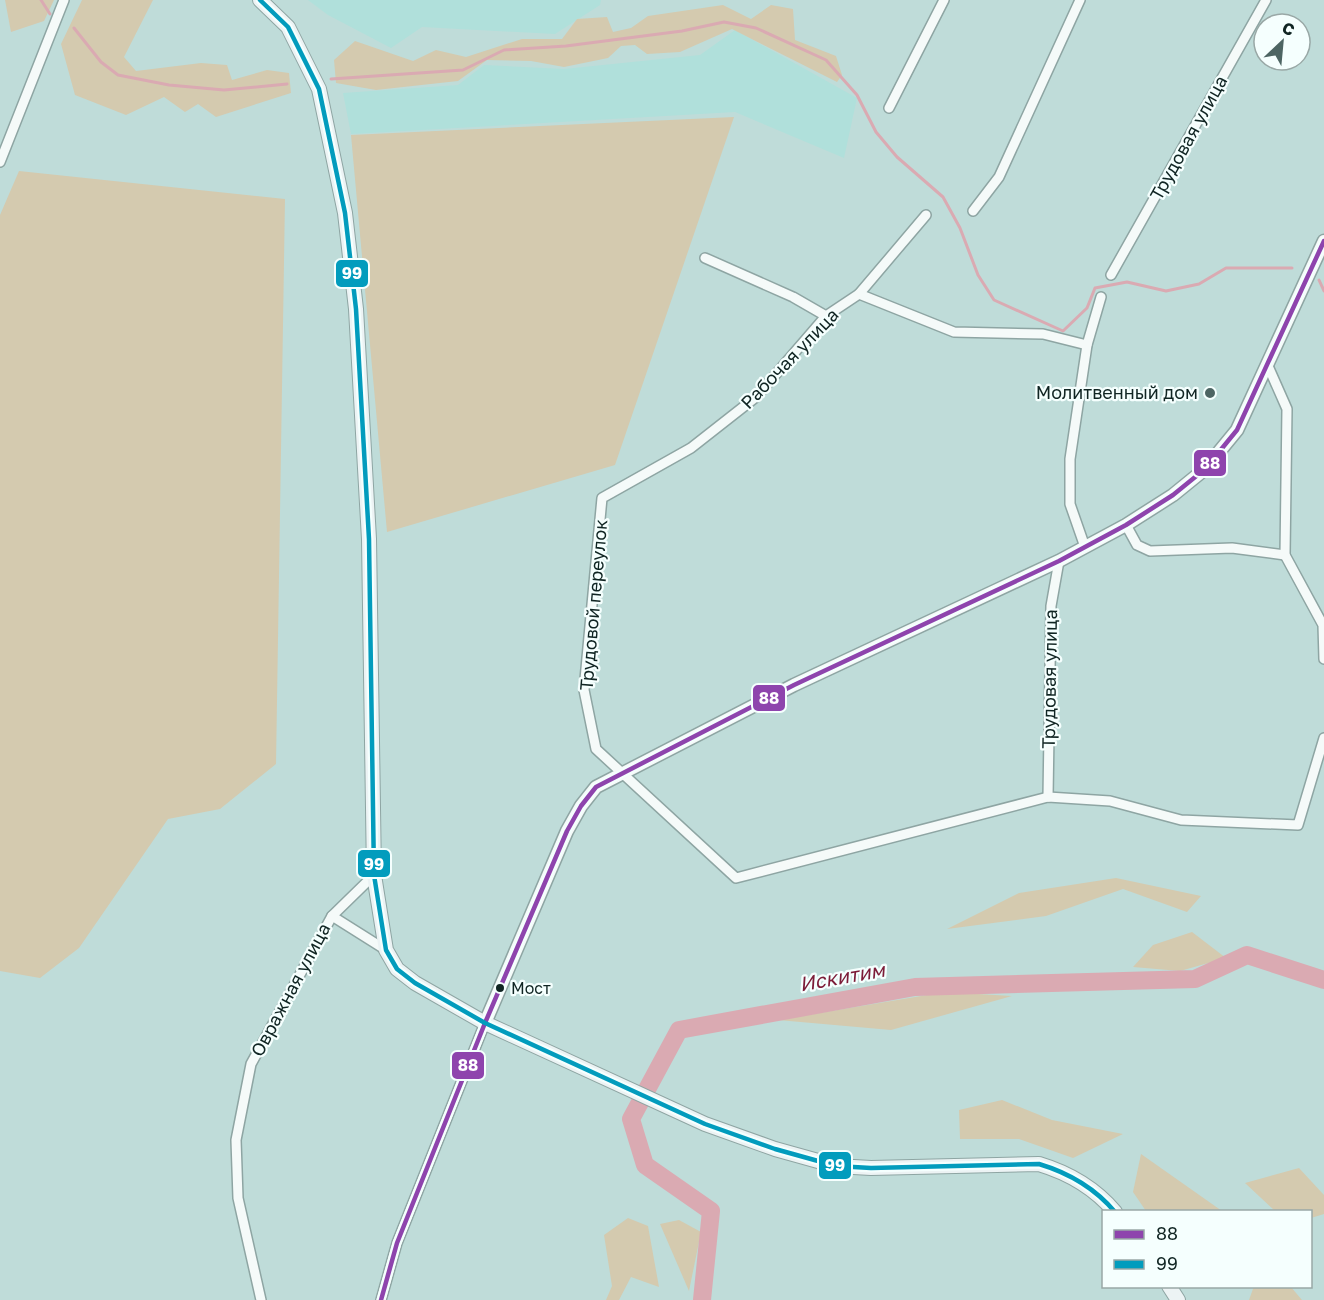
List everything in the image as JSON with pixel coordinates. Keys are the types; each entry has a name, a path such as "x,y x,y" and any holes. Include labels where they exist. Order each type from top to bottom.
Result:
{"main road":[{"path":"260,0 288,27 319,88 345,213 356,309 369,539 374,874 387,950 397,969 415,983 485,1023 705,1124 775,1149 836,1166 871,1168 1039,1164 1064,1172 1088,1185 1113,1210"}],"street":[{"path":"0,162 64,0"},
{"path":"890,108 944,0"},
{"path":"973,211 999,177 1080,0"},
{"name":"Трудовая улица","path":"1112,275 1266,0"},
{"name":"Рабочая улица","path":"603,498 691,448 756,397 826,316 859,294 926,215"},
{"path":"381,1300 397,1244 485,1023 567,831 581,806 596,787 621,772 804,680 1059,561 1126,525 1173,495 1204,468 1237,430 1324,241"},
{"path":"705,258 793,297 826,316"},
{"path":"859,294 954,332 1042,334 1087,345"},
{"path":"1085,547 1070,504 1070,459 1087,345 1101,297"},
{"path":"1268,366 1287,409 1285,555 1323,625 1324,659"},
{"name":"Трудовой переулок","path":"603,498 584,690 596,749 736,878 1048,797"},
{"path":"1126,525 1137,545 1150,551 1232,548 1285,555"},
{"name":"Трудовая улица","path":"1048,797 1051,606 1059,561"},
{"path":"1048,797 1110,801 1181,820 1298,825 1324,738"},
{"name":"Овражная улица","path":"261,1300 238,1198 236,1140 251,1064 332,916 374,874"},
{"path":"332,916 387,950"}],"shaded area":[{"path":"5,0 54,0 44,21 11,32"},
{"path":"82,0 153,0 124,57 136,71 201,63 227,65 232,80 267,70 289,73 291,93 216,117 198,104 185,112 164,97 126,115 75,95 61,44"},
{"path":"308,0 601,0 600,5 555,34 422,27 391,48 328,15"},
{"path":"723,5 751,19 771,5 793,9 795,40 836,56 842,75 837,82 732,29 680,52 647,54 635,45 621,46 608,58 564,67 531,61 487,60 458,81 376,90 336,83 334,60 355,41 413,61 436,50 466,57 522,39 562,39 577,19 607,17 613,32 631,28 648,16"},
{"path":"735,30 857,98 844,158 735,112 351,134 343,93 458,85 484,65 564,69 700,55"},
{"path":"734,117 615,465 387,532 351,135"},
{"path":"19,171 285,199 276,764 220,809 168,819 79,948 40,978 0,971 0,215"},
{"path":"1116,878 1201,896 1187,912 1123,889 1046,916 947,929 1019,893"},
{"path":"1192,932 1226,958 1180,971 1133,967 1153,945"},
{"path":"945,992 1012,996 891,1030 778,1020"},
{"path":"1002,1100 1052,1120 1123,1134 1073,1158 1019,1139 960,1139 959,1110"},
{"path":"1141,1154 1221,1210 1145,1210 1133,1192"},
{"path":"1299,1168 1324,1195 1324,1214 1312,1218 1312,1210 1274,1210 1245,1183"},
{"path":"628,1218 648,1226 659,1287 631,1277 619,1300 606,1300 612,1286 604,1235"},
{"path":"679,1220 701,1232 689,1291 660,1224"},
{"path":"1253,1288 1292,1288 1302,1300 1249,1300"}],"waterway":[{"path":"41,0 50,14"},
{"path":"331,79 463,70 504,50 566,46 682,31 724,22 756,28 826,60 857,95 876,132 897,157 943,197 960,228 978,275 994,300 1063,331 1087,308 1095,288 1127,282 1166,291 1199,284 1226,268 1292,268"},
{"path":"74,28 101,62 118,75 169,85 224,90 287,84"},
{"path":"1319,280 1324,291"},
{"name":"Искитим","path":"702,1300 711,1211 645,1165 631,1119 679,1030 915,987 1195,979 1247,955 1324,980"}],"transit line":[{"name":"99","path":"260,0 288,27 319,89 345,213 356,309 369,539 374,875 386,950 397,969 415,983 485,1023 705,1124 775,1149 836,1166 871,1168 1039,1164 1061,1172 1090,1188 1113,1210"},
{"name":"88","path":"381,1300 397,1243 485,1023 567,831 581,806 596,787 794,685 1059,561 1126,525 1173,495 1205,469 1237,430 1324,241"}],"place":[{"name":"Молитвенный дом","path":"1210,393"},
{"name":"Мост","path":"500,988"}]}
